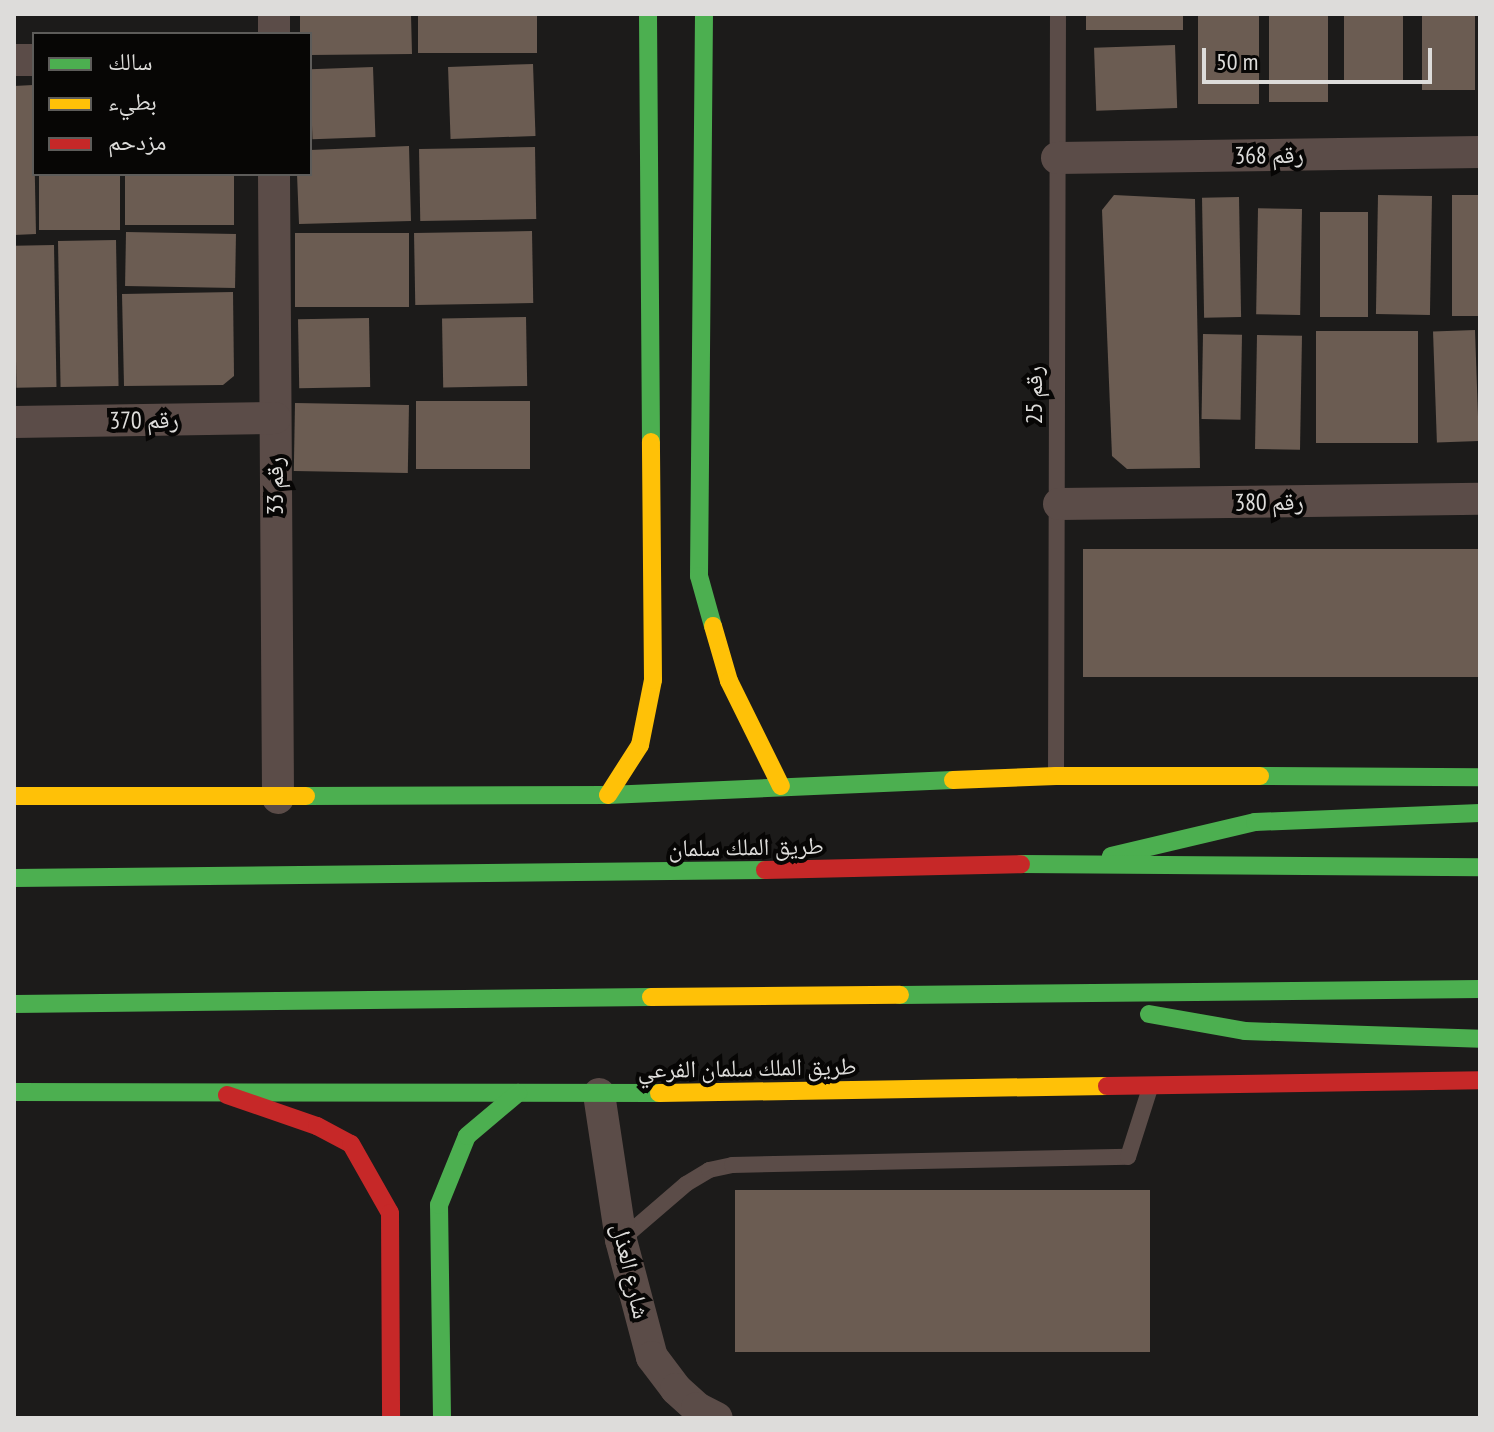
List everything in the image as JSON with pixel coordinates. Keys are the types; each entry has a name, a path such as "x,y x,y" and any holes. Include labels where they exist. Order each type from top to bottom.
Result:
{"main road":[{"path":"608,795 640,745 653,680 648,14"},
{"path":"704,14 699,576 729,681"},
{"path":"652,522 663,574 699,576"},
{"path":"651,648 667,603"},
{"path":"692,603 781,786"},
{"path":"14,796 278,798 608,795 1056,776 1480,777"},
{"path":"1081,863 1255,822 1480,813"},
{"name":"طريق الملك سلمان","path":"14,878 572,875 1081,863 1480,867"},
{"path":"14,1004 1044,996 1480,989"},
{"path":"1044,996 1245,1031 1480,1039"},
{"name":"طريق الملك سلمان الفرعي","path":"14,1092 599,1094 1480,1080"},
{"path":"221,1092 317,1126 351,1144 390,1213 391,1418"},
{"path":"442,1418 439,1205 467,1136 518,1093"}],"street":[{"name":"رقم 368","path":"1057,158 1480,152"},
{"name":"رقم 33","path":"274,176 278,798"},
{"name":"رقم 370","path":"14,422 275,418"},
{"name":"رقم 380","path":"1059,504 1480,499"},
{"name":"شارع العذل","path":"599,1094 621,1240 652,1357 676,1389 697,1408 717,1418"}],"lane":[{"name":"رقم 25","path":"1056,776 1058,14"},
{"path":"621,1240 686,1184 709,1170 732,1165 1128,1157 1151,1086"}],"building":[{"path":"300,14 411,14 412,54 312,55 312,32 300,32"},
{"path":"418,14 537,14 537,53 418,53"},
{"path":"1086,14 1183,14 1183,30 1086,30"},
{"path":"1198,14 1259,14 1259,104 1198,104"},
{"path":"1269,14 1328,14 1328,102 1269,102"},
{"path":"1344,14 1403,14 1403,81 1344,81"},
{"path":"1422,14 1475,14 1475,90 1422,90"},
{"path":"1175,45 1177,108 1096,111 1094,48"},
{"path":"533,64 536,136 451,139 448,67"},
{"path":"373,67 375,137 312,139 312,69"},
{"path":"32,85 32,176 35,176 36,234 14,235 14,86"},
{"path":"409,146 411,221 299,224 297,176 312,176 312,150"},
{"path":"535,147 536,219 420,221 419,149"},
{"path":"39,176 120,176 120,230 39,230"},
{"path":"125,176 234,176 234,225 125,225"},
{"path":"1114,195 1195,199 1200,468 1127,469 1112,456 1102,210"},
{"path":"1378,195 1432,196 1430,315 1376,314"},
{"path":"1452,195 1480,195 1480,316 1452,316"},
{"path":"1239,197 1241,317 1204,318 1202,198"},
{"path":"1258,208 1302,209 1300,315 1256,314"},
{"path":"1320,212 1368,212 1368,317 1320,317"},
{"path":"532,231 533,303 415,305 414,233"},
{"path":"126,232 236,234 235,288 125,286"},
{"path":"295,233 409,233 409,307 295,307"},
{"path":"116,240 119,386 61,387 58,241"},
{"path":"54,245 56,387 16,388 14,246"},
{"path":"233,292 234,376 223,385 124,386 122,294"},
{"path":"526,317 527,386 443,387 442,318"},
{"path":"369,318 370,387 299,388 298,319"},
{"path":"1475,330 1479,441 1437,442 1433,331"},
{"path":"1316,331 1418,331 1418,443 1316,443"},
{"path":"1203,334 1242,335 1241,420 1202,419"},
{"path":"1257,335 1302,336 1300,450 1255,449"},
{"path":"416,401 530,401 530,469 416,469"},
{"path":"295,403 409,405 408,473 294,471"},
{"path":"1083,549 1480,549 1480,677 1083,677"},
{"path":"735,1190 1150,1190 1150,1352 735,1352"}],"traffic: fast":[{"path":"648,14 651,442"},
{"path":"704,14 699,576 713,626"},
{"path":"1260,776 1480,777"},
{"path":"306,796 608,795 953,780"},
{"path":"1111,856 1255,822 1480,813"},
{"path":"1021,864 1480,867"},
{"path":"14,878 765,870"},
{"path":"900,995 1480,989"},
{"path":"14,1004 651,997"},
{"path":"1149,1014 1245,1031 1480,1039"},
{"path":"14,1092 659,1093"},
{"path":"442,1418 439,1205 467,1136 518,1093"}],"traffic: slow":[{"path":"608,795 640,745 653,680 651,442"},
{"path":"713,626 729,681 781,786"},
{"path":"953,780 1056,776 1260,776"},
{"path":"14,796 306,796"},
{"path":"651,997 900,995"},
{"path":"659,1093 1107,1086"}],"traffic: jam":[{"path":"765,870 1021,864"},
{"path":"1107,1086 1480,1080"},
{"path":"227,1095 317,1126 351,1144 390,1213 391,1418"}]}
